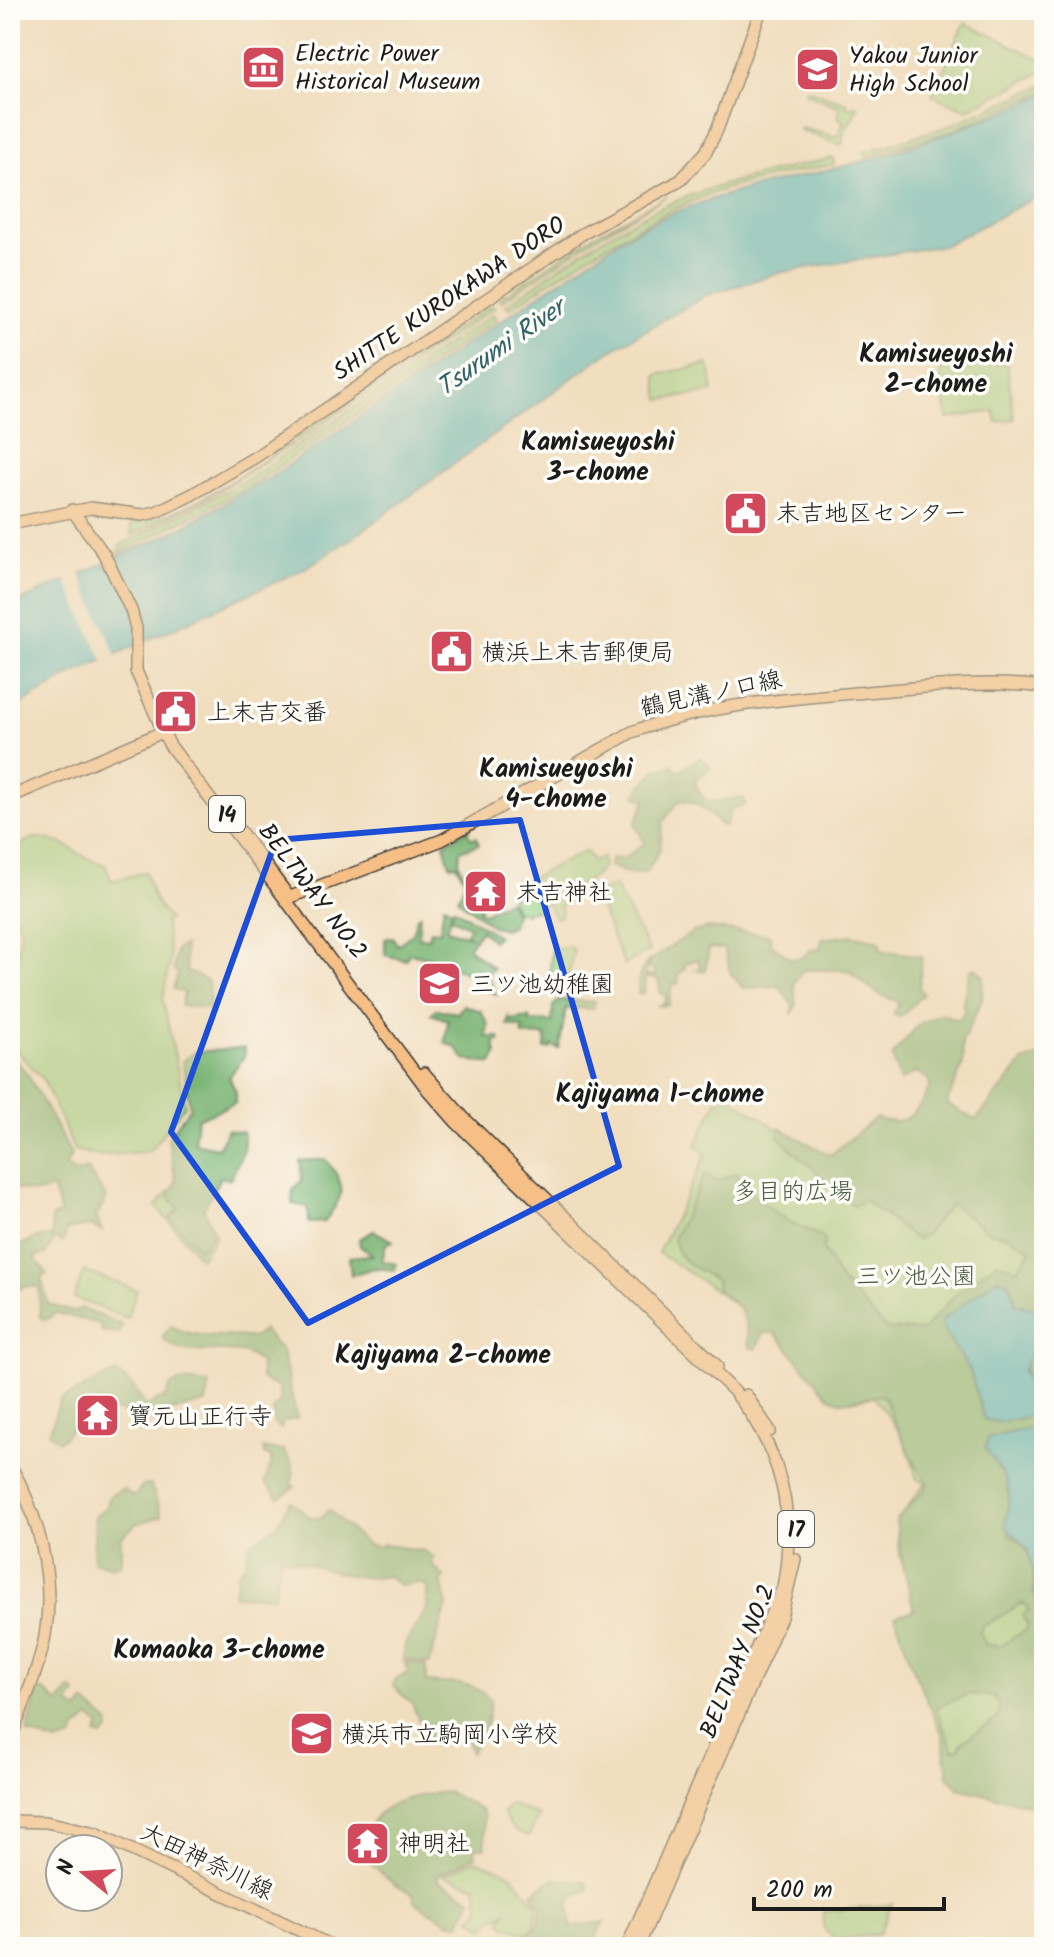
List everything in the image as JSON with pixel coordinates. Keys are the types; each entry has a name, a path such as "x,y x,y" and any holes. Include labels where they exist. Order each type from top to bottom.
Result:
{"main road":[{"name":"SHITTE KUROKAWA DORO","path":"10,524 91,508 142,515 156,512 191,495 257,456 582,234 681,180 706,152 717,130 761,10"},
{"name":"14","path":"72,510 102,551 134,619 134,660 138,677 165,731"},
{"name":"鶴見溝ノ口線","path":"286,898 442,840 632,732 659,722 761,701 991,681 1044,687"},
{"path":"10,797 165,731"},
{"name":"BELTWAY NO.2","path":"165,731 450,1115 734,1391 761,1428 783,1483 789,1535 788,1562 774,1615 627,1947"},
{"name":"BELTWAY NO.2","path":"286,898 443,1097 747,1396 774,1438 790,1481 797,1531 789,1595 708,1791 638,1947"},
{"path":"10,1465 28,1498 38,1529 48,1603 39,1657 10,1741"},
{"name":"大田神奈川線","path":"10,1821 46,1822 96,1833 334,1947"}],"highlighted area":[{"path":"520,820 619,1166 308,1323 171,1132 276,840"}],"green space":[{"path":"965,23 1044,61 1044,71 967,110 932,95"},
{"path":"1044,85 1044,91 949,132 865,157 864,152 946,127"},
{"path":"806,89 847,103 847,107 859,106 840,145 800,131 801,128 837,137 844,121 838,118 840,107 805,93"},
{"path":"833,158 834,164 745,183 661,215 609,244 509,309 506,305 608,236 673,202 732,182"},
{"path":"667,196 595,238 502,301 500,298 594,235"},
{"path":"491,305 495,307 296,442 294,439"},
{"path":"493,314 497,319 250,486 118,554 121,545 247,480"},
{"path":"944,362 1007,364 1014,419 997,422 994,411 947,419 940,366"},
{"path":"709,364 713,392 660,400 656,375"},
{"path":"291,442 293,444 208,497 132,535 130,523 150,520 192,503"},
{"path":"701,757 711,767 695,780 703,797 708,801 743,798 746,805 731,809 726,825 722,826 698,805 679,801 663,822 660,850 646,873 629,874 609,866 611,858 623,859 645,843 635,824 646,800 636,796 637,791 657,769 673,765 677,772"},
{"path":"471,827 468,833 472,839 476,837 479,844 460,851 459,863 463,874 473,873 475,879 480,879 469,887 472,902 481,906 479,911 484,913 509,900 515,914 512,925 505,929 492,926 458,899 465,881 456,864 450,865 444,844"},
{"path":"33,838 63,844 105,865 112,881 145,872 154,899 169,920 165,922 170,957 163,1000 185,1105 150,1150 97,1156 74,1150 43,1079 10,1044 10,991 21,931 10,903 10,850"},
{"path":"586,851 593,862 602,857 602,868 570,893 568,902 558,907 562,910 561,917 555,918 547,902 538,910 527,911 526,914 517,910 516,913 511,899 517,888 517,878 525,881"},
{"path":"615,886 649,951 624,965 595,894"},
{"path":"444,905 452,909 447,929 472,937 465,934 470,927 451,917 454,908 498,936 492,941 481,930 468,948 493,968 487,974 496,994 475,987 477,979 439,959 409,953 406,960 385,955 385,939 393,937 397,945 412,934 420,915 418,937 428,938 430,930 440,931"},
{"path":"708,928 770,935 770,943 791,959 802,958 810,950 820,949 822,939 852,935 880,941 881,950 922,956 919,988 923,994 901,1017 893,1015 899,1002 880,995 847,970 803,970 794,983 796,1006 792,1016 792,1005 779,986 743,988 731,974 724,949 709,948 705,972 695,970 701,968 697,959 685,964 678,984 672,984 669,1005 657,1006 665,1003 666,995 661,994 658,979 646,977 644,993 638,994 640,976 647,962 646,975 654,976 655,970 648,968 649,961 693,932"},
{"path":"184,945 186,971 208,981 210,1008 181,1006 184,993 173,989 178,973 173,970 176,950"},
{"path":"569,946 574,950 568,978 549,979 552,949"},
{"name":"三ツ池公園","path":"975,968 983,975 982,1000 962,1042 963,1065 946,1104 976,1120 1023,1062 1039,1056 1044,1058 1044,1156 1036,1168 1044,1171 1044,1311 1016,1304 1012,1292 999,1278 943,1320 941,1326 970,1371 984,1418 1039,1405 1027,1382 1025,1369 1034,1345 1044,1343 1044,1425 989,1438 992,1452 1010,1490 1009,1534 1023,1545 1031,1559 1033,1593 1044,1607 1044,1808 958,1788 948,1776 942,1734 914,1671 895,1616 914,1610 896,1520 926,1489 928,1481 905,1443 885,1398 879,1395 843,1402 829,1397 775,1333 763,1333 756,1349 749,1347 745,1320 738,1308 717,1291 716,1280 696,1269 679,1254 673,1239 705,1174 716,1181 737,1173 749,1190 772,1210 825,1240 823,1249 841,1281 886,1329 922,1331 956,1294 996,1262 1017,1269 1031,1250 1008,1236 989,1232 951,1204 924,1236 915,1239 864,1200 854,1206 777,1136 780,1128 830,1155 876,1118 895,1121 910,1116 930,1085 928,1079 916,1072 900,1081 892,1056 918,1025 941,1013 958,1020 964,1012 963,1001 970,971","holes":["1023,1603 1029,1610 1022,1616 1028,1626 1026,1630 999,1646 985,1644 980,1632 982,1627","969,1694 994,1697 1000,1707 998,1718 962,1742 959,1749 953,1750 936,1707"]},
{"path":"560,1000 595,1002 593,1009 566,1008 559,1049 551,1046 551,1049 545,1049 546,1036 523,1035 522,1028 507,1025 509,1017 510,1020 529,1017 530,1021 552,1022 553,1006"},
{"path":"463,1005 481,1011 488,1025 486,1037 499,1037 500,1041 494,1042 497,1053 492,1064 465,1060 456,1047 445,1043 448,1020 431,1014 436,1009 458,1013"},
{"path":"244,1048 245,1055 229,1077 236,1092 235,1103 197,1119 194,1143 218,1148 227,1130 243,1132 244,1149 230,1179 220,1177 204,1209 214,1233 199,1250 170,1218 179,1208 169,1197 176,1182 168,1138 190,1107 182,1061 195,1052"},
{"path":"10,1054 27,1073 71,1154 66,1167 76,1173 87,1169 107,1198 96,1216 102,1231 90,1226 67,1230 63,1243 52,1236 51,1217 61,1214 52,1188 38,1193 10,1188"},
{"name":"三ツ池公園","path":"729,1096 795,1141 828,1158 1044,1172 1044,1808 963,1789 903,1622 916,1604 900,1554 898,1528 912,1500 926,1483 916,1478 906,1445 888,1416 874,1397 850,1401 817,1381 778,1328 764,1328 749,1343 746,1320 740,1310 720,1293 658,1253 706,1155 696,1145 717,1101"},
{"path":"326,1159 341,1184 340,1197 325,1222 309,1223 308,1207 292,1204 293,1190 302,1180 300,1161"},
{"path":"171,1190 180,1203 216,1235 200,1258 156,1206"},
{"path":"374,1231 393,1241 386,1244 382,1261 396,1264 394,1270 374,1268 351,1275 349,1257 372,1255 360,1246 359,1239"},
{"path":"38,1237 50,1237 54,1241 46,1254 34,1257 47,1274 41,1278 48,1304 73,1312 82,1308 122,1325 119,1334 101,1331 100,1324 56,1313 46,1320 40,1318 39,1287 20,1289 10,1284 10,1272 15,1269 11,1250"},
{"path":"84,1271 137,1290 127,1318 74,1298"},
{"path":"171,1326 192,1334 253,1338 263,1330 282,1351 297,1419 282,1422 281,1429 274,1424 273,1407 279,1404 279,1388 261,1379 260,1362 234,1351 179,1349 162,1337"},
{"path":"116,1372 132,1385 146,1406 166,1397 171,1385 182,1381 210,1384 206,1403 151,1416 140,1432 132,1424 131,1415 94,1404 59,1441 49,1433 60,1400"},
{"path":"263,1449 283,1450 292,1466 291,1484 295,1487 279,1498 265,1483 272,1458 264,1454"},
{"path":"151,1485 162,1516 136,1524 121,1538 121,1564 111,1567 93,1561 95,1516 106,1507 110,1495 123,1489 134,1497 142,1486"},
{"path":"291,1501 310,1517 321,1518 329,1510 367,1545 381,1547 382,1544 424,1551 435,1558 431,1563 445,1578 441,1580 447,1606 429,1664 403,1659 405,1644 427,1608 427,1586 418,1583 401,1586 388,1576 348,1575 281,1557 274,1596 234,1595 238,1572 245,1566 249,1545 277,1525"},
{"path":"404,1662 426,1666 426,1682 470,1686 491,1701 486,1726 471,1753 465,1735 452,1733 445,1741 431,1743 427,1739 412,1704 393,1686 395,1680 409,1672"},
{"path":"71,1689 76,1693 69,1704 78,1711 85,1702 109,1723 110,1729 103,1737 96,1735 100,1726 90,1718 76,1730 73,1738 57,1743 27,1733 37,1691 45,1691 58,1703"},
{"path":"448,1792 483,1811 486,1848 474,1848 476,1856 440,1874 437,1880 472,1899 460,1923 450,1923 414,1902 413,1893 396,1886 357,1851 372,1822 391,1805 416,1796"},
{"path":"510,1804 539,1816 529,1836 514,1830 502,1813"},
{"path":"475,1860 510,1873 538,1906 535,1924 527,1933 507,1927 501,1920 506,1913 493,1918 485,1928 470,1918 480,1910 476,1886 443,1875"},
{"path":"553,1879 586,1881 589,1889 569,1900 571,1927 604,1922 590,1947 528,1947 525,1939 539,1924 541,1906 532,1893"},
{"path":"892,1904 879,1934 836,1940 824,1929 823,1912"}],"water":[{"name":"Tsurumi River","path":"1044,94 1044,193 945,245 783,272 707,295 608,352 355,536 302,570 75,673 10,711 10,606 173,532 271,477 621,239 705,201 898,150"},
{"path":"998,1278 1010,1283 1016,1304 1044,1311 1044,1343 1034,1346 1022,1371 1040,1409 1005,1421 984,1419 970,1371 941,1326 942,1320"},
{"path":"1044,1425 1044,1607 1033,1593 1035,1578 1027,1548 1005,1526 1009,1501 1007,1484 985,1448 989,1438"}],"pier":[{"path":"78,570 116,655 105,664 64,576"}],"place":[{"name":"Electric Power Historical Museum","path":"264,67"},
{"name":"Yakou Junior High School","path":"818,69"},
{"name":"末吉地区センター","path":"745,513"},
{"name":"横浜上末吉郵便局","path":"451,652"},
{"name":"上末吉交番","path":"176,712"},
{"name":"末吉神社","path":"485,892"},
{"name":"三ツ池幼稚園","path":"439,984"},
{"name":"寶元山正行寺","path":"97,1416"},
{"name":"横浜市立駒岡小学校","path":"311,1734"},
{"name":"神明社","path":"367,1843"}],"district":[{"name":"Kamisueyoshi 2-chome","path":"936,368"},
{"name":"Kamisueyoshi 3-chome","path":"598,456"},
{"name":"Kamisueyoshi 4-chome","path":"556,783"},
{"name":"Kajiyama 1-chome","path":"660,1093"},
{"name":"Kajiyama 2-chome","path":"443,1354"},
{"name":"Komaoka 3-chome","path":"219,1649"}],"park label":[{"name":"多目的広場","path":"793,1191"}]}
